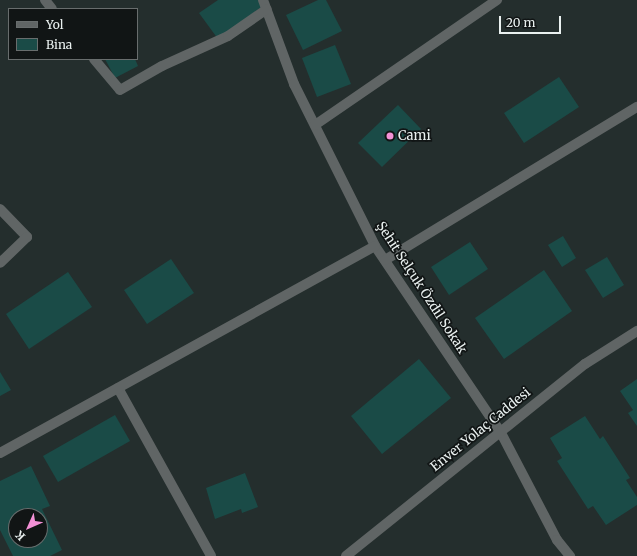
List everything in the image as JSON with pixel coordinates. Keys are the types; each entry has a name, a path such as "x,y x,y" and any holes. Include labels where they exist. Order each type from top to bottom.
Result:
{"street":[{"path":"45,0 51,8"},
{"path":"315,125 497,0"},
{"path":"95,60 120,90 162,66 228,36 265,5"},
{"name":"Şehit Selçuk Özdil Sokak","path":"265,5 294,84 375,246 500,431 557,540 570,556"},
{"path":"385,260 637,107"},
{"path":"0,209 27,238 0,263"},
{"path":"0,453 375,246"},
{"name":"Enver Yolaç Caddesi","path":"347,556 584,364 637,332"},
{"path":"118,388 211,556"}],"building":[{"path":"218,0 260,0 264,5 218,39 199,13"},
{"path":"318,0 326,0 342,31 303,50 286,15"},
{"path":"335,45 351,84 317,97 302,58"},
{"path":"106,60 135,60 138,66 115,78"},
{"path":"559,77 579,107 524,143 504,113"},
{"name":"Cami","path":"398,105 421,129 382,167 358,143"},
{"path":"563,236 576,258 562,267 548,245"},
{"path":"470,242 488,269 449,295 431,267"},
{"path":"607,257 624,285 603,298 585,270"},
{"path":"171,259 194,293 147,324 124,290"},
{"path":"544,270 572,311 504,359 475,318"},
{"path":"68,272 92,307 29,349 6,314"},
{"path":"419,359 451,398 382,454 351,416"},
{"path":"0,372 11,390 0,396"},
{"path":"637,379 637,426 628,413 633,410 620,391"},
{"path":"115,415 130,441 58,482 43,456"},
{"path":"585,416 600,439 603,436 630,478 626,480 637,497 637,505 606,525 593,506 588,509 557,461 562,458 550,438"},
{"path":"31,466 50,506 45,508 8,508 8,546 0,530 0,481"},
{"path":"245,473 258,507 242,513 241,509 215,519 206,488"},
{"path":"48,521 62,550 50,556 13,556 9,548 48,548"}],"place":[{"name":"Cami","path":"390,136"}]}
